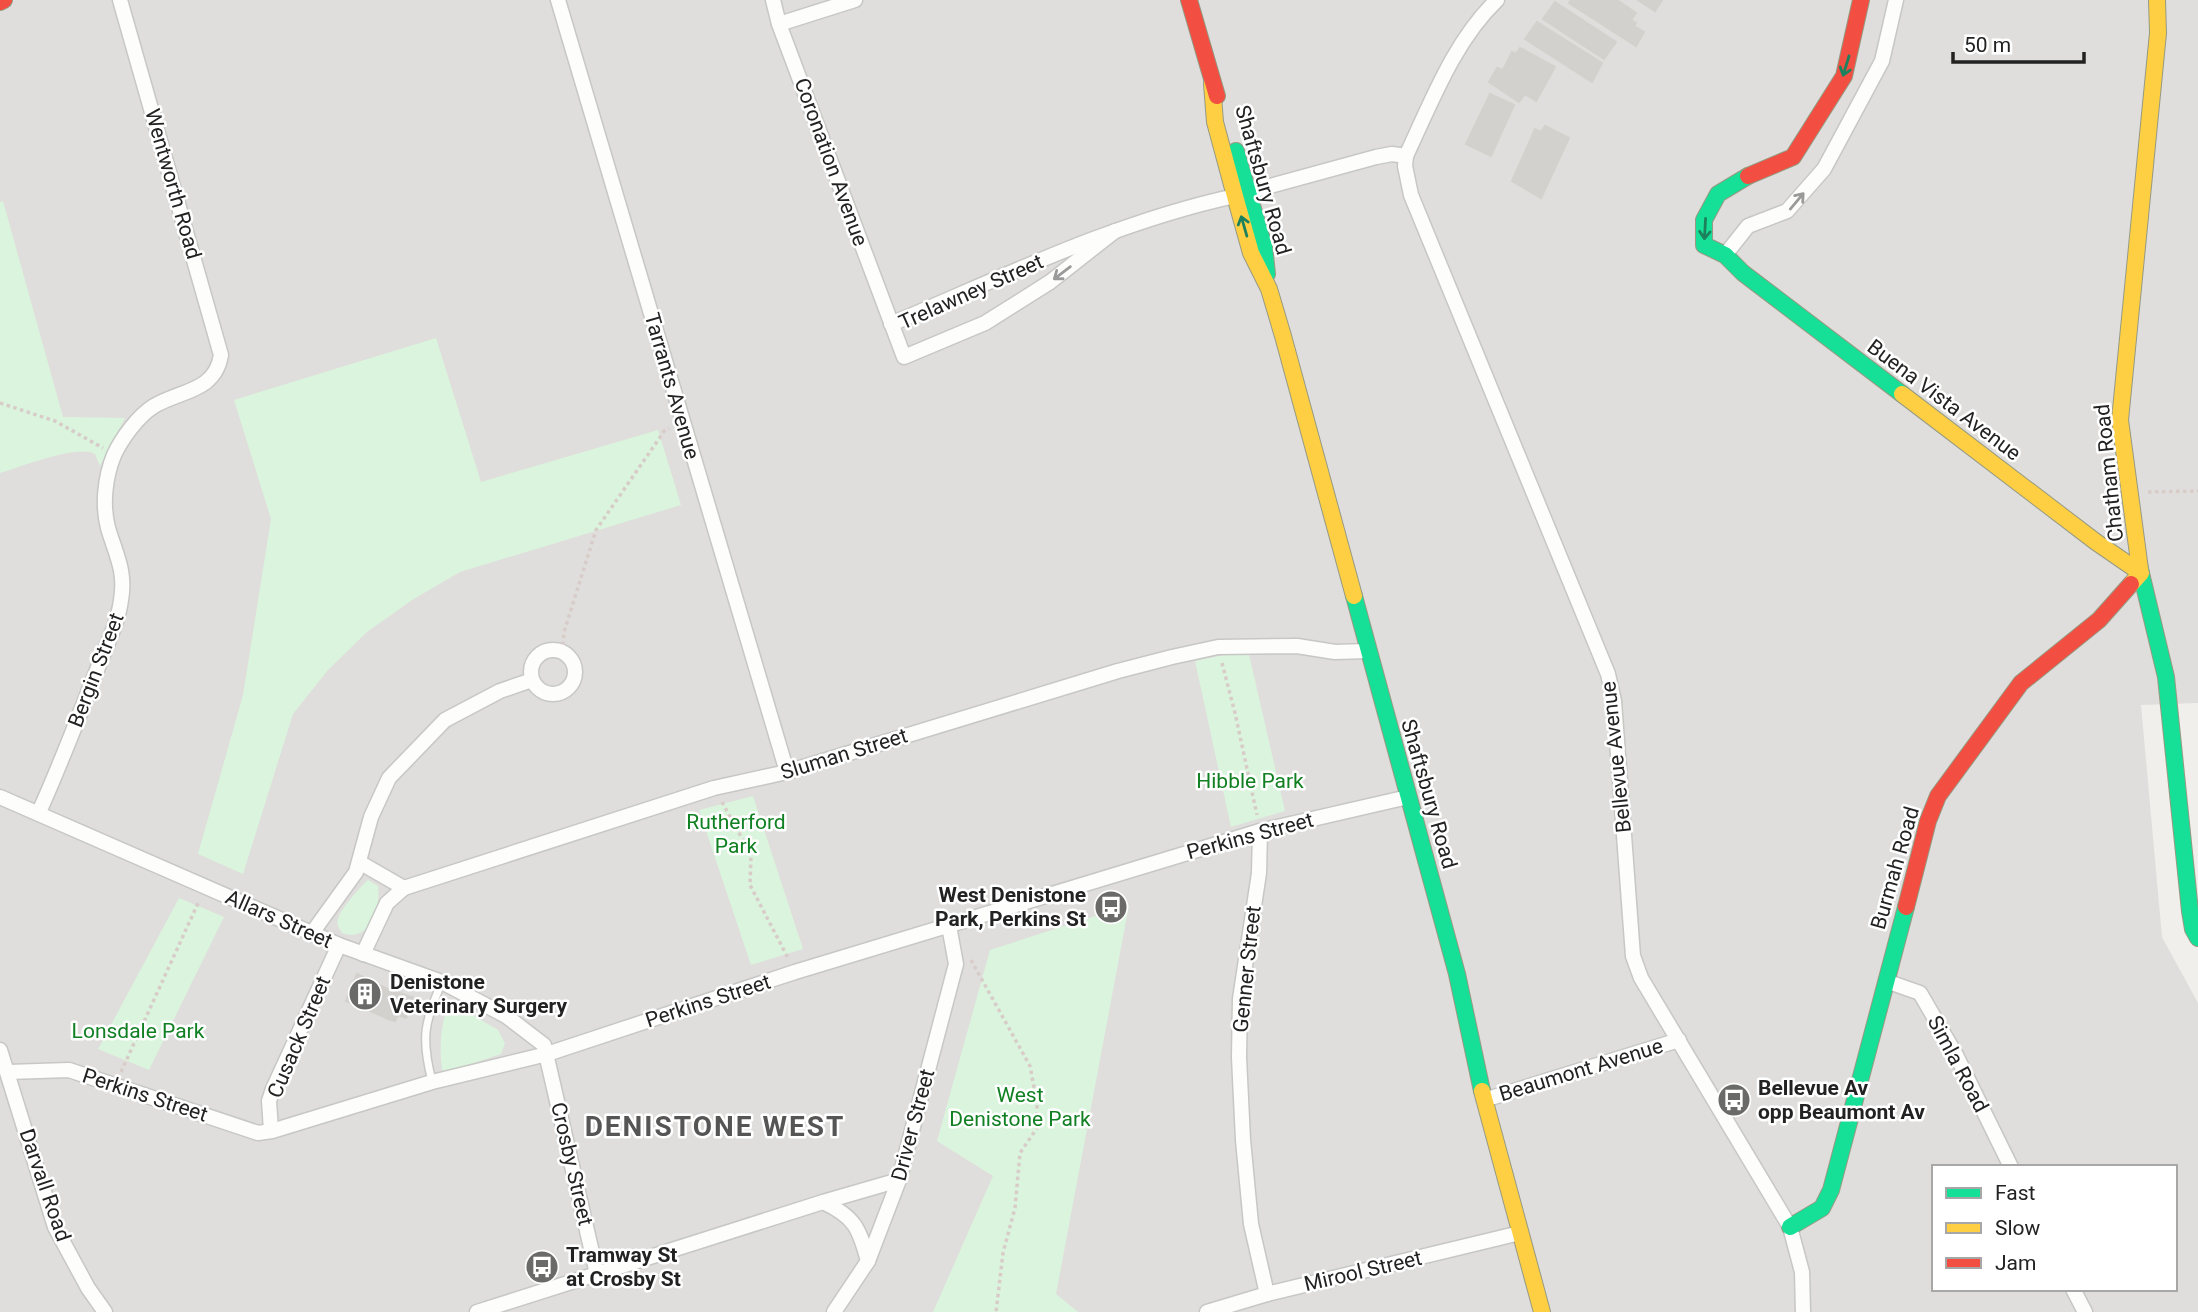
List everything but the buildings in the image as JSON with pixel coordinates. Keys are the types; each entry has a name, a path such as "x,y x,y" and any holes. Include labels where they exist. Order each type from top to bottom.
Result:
{"street":[{"name":"Wentworth Road","path":"120,0 217,338 219,369"},
{"name":"Tarrants Avenue","path":"558,0 787,772"},
{"name":"Coronation Avenue","path":"773,0 779,24 891,324"},
{"path":"779,24 855,0"},
{"name":"Shaftsbury Road","path":"1189,0 1212,84 1226,119 1251,253 1269,289 1457,974 1484,1100 1542,1312"},
{"path":"1406,156 1463,42 1476,20 1497,0"},
{"name":"Buena Vista Avenue","path":"1861,0 1844,76 1793,157 1737,181 1718,194 1704,220 1704,245 1725,255 1743,274 2096,542 2141,573"},
{"path":"1725,255 1748,226 1787,211 1824,169 1882,61 1896,0"},
{"name":"Chatham Road","path":"2157,0 2158,33 2120,419 2141,573 2166,677 2190,911 2193,929 2198,938"},
{"name":"Trelawney Street","path":"1115,231 1050,282 985,323 904,357 891,324 1115,231 1191,205 1242,194 1376,157 1392,154 1406,156"},
{"name":"Bellevue Avenue","path":"1406,156 1405,166 1411,195 1608,674 1614,701 1633,956 1642,978 1790,1227 1802,1272 1803,1312"},
{"name":"Bergin Street","path":"39,812 54,780 120,606 122,566 108,528 106,505 107,478 115,454 150,408 209,381 219,369"},
{"name":"Burmah Road","path":"1790,1227 1822,1208 1831,1190 1928,821 1938,796 2021,683 2099,621 2141,573"},
{"name":"Sluman Street","path":"404,888 714,788 787,772 1118,671 1218,647 1297,646 1335,652 1367,651"},
{"path":"552,650 562,652 571,659 575,669 570,686 563,692 545,693 537,688 532,680 530,670 534,660 542,653 552,650"},
{"path":"312,933 356,872 371,817 389,778 432,730 460,710 500,691 532,680"},
{"name":"Allars Street","path":"0,797 339,945 442,982 506,1016 544,1045 547,1054"},
{"name":"Perkins Street","path":"8,1072 69,1070 258,1133 432,1082 547,1054 795,972 1260,831 1408,797"},
{"name":"Genner Street","path":"1260,831 1259,873 1240,999 1239,1057 1251,1224 1267,1294"},
{"path":"359,862 404,888 387,903 363,954"},
{"name":"Driver Street","path":"834,1312 868,1261 899,1180 956,964 948,926"},
{"name":"Cusack Street","path":"271,1130 269,1101 273,1089 339,945"},
{"name":"Simla Road","path":"1886,981 1920,993 1956,1055 2010,1165"},
{"name":"Beaumont Avenue","path":"1484,1100 1679,1040"},
{"name":"Darvall Road","path":"0,1050 55,1227 88,1288 105,1312"},
{"name":"Crosby Street","path":"547,1054 597,1274"},
{"path":"479,1312 899,1180"},
{"path":"823,1202 849,1216 858,1231 868,1261"},
{"name":"Mirool Street","path":"1207,1312 1267,1294 1520,1234"},
{"path":"2074,1291 2085,1312"}],"lane":[{"path":"432,1082 426,1058 425,1035 430,1011 442,982"}],"path":[{"path":"0,403 55,421 115,454"},
{"path":"562,652 564,632 596,530 665,430 682,422"},
{"path":"2129,492 2198,491"},
{"path":"1218,647 1260,831"},
{"path":"714,788 751,855 750,885 795,972"},
{"path":"115,1086 205,886"},
{"path":"971,959 1030,1066 1037,1102 1037,1128 1020,1153 1014,1208 1003,1253 996,1312"}],"shaded area":[{"path":"0,0 2198,0 2198,703 2141,705 2162,937 2198,1003 2198,1312 0,1312"}],"green space":[{"path":"3,201 63,417 125,418 100,466 95,454 76,452 49,457 0,473 0,202"},
{"path":"436,338 481,482 658,430 681,505 460,572 412,600 367,632 328,670 293,714 243,874 198,854 243,695 271,519 234,400"},
{"name":"Hibble Park","path":"1248,650 1285,811 1231,827 1195,661"},
{"name":"Rutherford Park","path":"753,796 803,949 751,965 699,810"},
{"path":"368,880 378,886 378,904 372,922 360,933 342,933 338,923 340,913"},
{"name":"Lonsdale Park","path":"179,898 224,917 149,1070 98,1049"},
{"name":"West Denistone Park","path":"1129,905 1056,1294 1078,1312 933,1312 993,1176 937,1141 990,950"},
{"path":"449,1001 498,1030 505,1043 501,1054 443,1073 441,1037"}],"traffic: fast":[{"path":"1236,151 1264,246 1267,274"},
{"path":"1748,176 1718,194 1704,220 1704,245 1725,255 1743,273 1902,394"},
{"path":"2140,569 2166,677 2190,911 2193,929 2198,938"},
{"path":"1354,596 1457,974 1482,1091"},
{"path":"1790,1227 1822,1208 1831,1190 1906,907"}],"traffic: slow":[{"path":"2140,569 2120,420 2158,33 2157,0"},
{"path":"1212,84 1215,122 1235,196 1251,253 1269,289 1283,336 1354,596"},
{"path":"1902,394 2096,542 2141,573 2131,584"},
{"path":"1482,1091 1542,1312"}],"traffic: jam":[{"path":"0,2 4,0"},
{"path":"1189,0 1217,96"},
{"path":"1748,176 1793,157 1844,76 1861,0"},
{"path":"1906,907 1928,821 1938,796 2021,683 2099,620 2131,584"}],"place":[{"name":"West Denistone Park, Perkins St","path":"1111,907"},
{"name":"Denistone Veterinary Surgery","path":"365,994"},
{"name":"Bellevue Av opp Beaumont Av","path":"1734,1100"},
{"name":"Tramway St at Crosby St","path":"542,1267"}],"district":[{"name":"DENISTONE WEST","path":"715,1126"}]}
